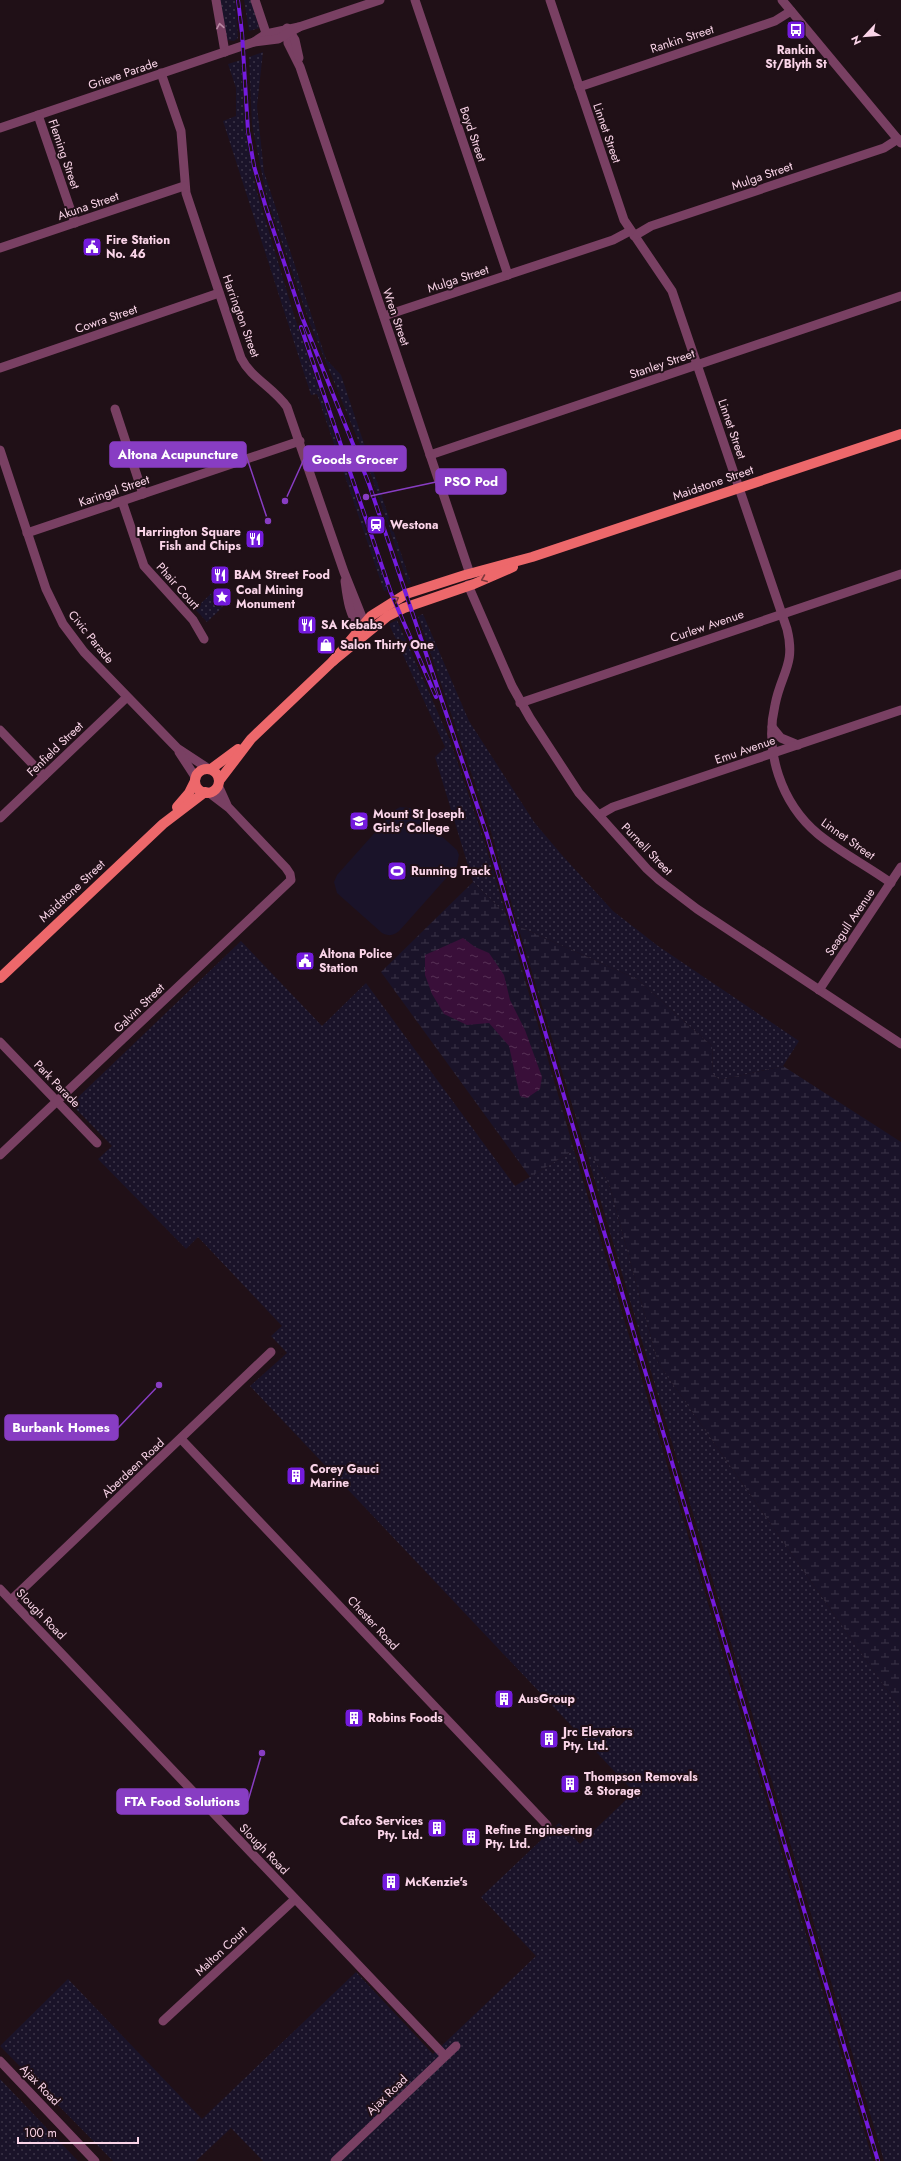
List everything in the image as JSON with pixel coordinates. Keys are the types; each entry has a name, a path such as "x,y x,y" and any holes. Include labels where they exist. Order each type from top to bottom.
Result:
{"main road":[{"name":"Maidstone Street","path":"333,661 362,624 384,606 406,594 532,557 901,434"},
{"name":"Maidstone Street","path":"210,769 251,739 333,661 388,616 404,608 500,573 532,557"},
{"path":"468,585 470,574"},
{"path":"362,624 368,633"},
{"name":"Maidstone Street","path":"219,783 251,739"},
{"path":"210,769 217,774 219,783 214,790 207,792 198,788 195,779 202,770 210,769"},
{"name":"Maidstone Street","path":"0,978 163,824 189,793 195,779"},
{"name":"Maidstone Street","path":"163,824 207,792"}],"street":[{"path":"216,0 225,52"},
{"path":"255,0 267,38"},
{"name":"Grieve Parade","path":"0,128 380,0"},
{"name":"Boyd Street","path":"415,0 508,275"},
{"name":"Linnet Street","path":"550,0 624,220 672,291 790,640 791,655 775,704 772,727 773,753 784,788 803,820 819,835 891,883"},
{"path":"782,0 900,141"},
{"name":"Rankin Street","path":"579,86 775,21 791,11"},
{"name":"Wren Street","path":"288,32 295,40 300,67 470,574"},
{"name":"Harrington Street","path":"161,73 182,136 184,186 243,362 283,402 290,413 344,572 347,598 354,619 362,624"},
{"name":"Fleming Street","path":"38,115 75,223"},
{"name":"Mulga Street","path":"384,316 613,240 884,148 900,141"},
{"name":"Akuna Street","path":"0,248 184,186"},
{"name":"Cowra Street","path":"0,368 219,293"},
{"name":"Stanley Street","path":"430,454 901,296"},
{"path":"115,408 143,494"},
{"name":"Karingal Street","path":"27,533 300,441"},
{"name":"Civic Parade","path":"0,450 4,479 27,533 48,596 63,624 84,652 177,748 210,769"},
{"name":"Phair Court","path":"122,501 144,566 154,579 193,620 204,639"},
{"name":"Curlew Avenue","path":"520,703 901,574"},
{"name":"Purnell Street","path":"468,585 520,703 579,793 659,880 697,909 901,1044"},
{"name":"Fenfield Street","path":"0,818 127,696"},
{"name":"Emu Avenue","path":"599,816 613,807 901,710"},
{"path":"772,727 780,738 798,745"},
{"path":"0,730 44,776"},
{"name":"Civic Parade","path":"177,748 195,779"},
{"path":"219,783 229,808"},
{"path":"207,792 229,808"},
{"name":"Galvin Street","path":"0,1155 58,1102 289,882 291,877 289,870 229,808"},
{"name":"Seagull Avenue","path":"819,990 901,867"},
{"name":"Park Parade","path":"0,1042 97,1144"},
{"name":"Aberdeen Road","path":"11,1600 271,1352"},
{"name":"Chester Road","path":"181,1439 547,1825"},
{"name":"Slough Road","path":"0,1589 445,2056"},
{"name":"Malton Court","path":"163,2022 295,1899"},
{"name":"Ajax Road","path":"336,2161 456,2046"},
{"name":"Ajax Road","path":"0,2061 95,2161"}],"green space":[{"path":"219,0 235,0 238,38 234,41 227,40"},
{"path":"244,0 251,0 259,28 249,31"},
{"path":"263,52 257,106 264,172 326,359 341,375 411,583 408,584 365,457 309,321 267,199 252,125 249,57"},
{"path":"241,60 245,130 256,189 295,318 369,539 388,590 384,591 317,394 311,395 223,121 236,116 236,88 228,64"},
{"path":"217,588 229,601 207,622 195,609"},
{"path":"423,614 469,721 534,822 613,911 658,946 799,1041 783,1066 720,1080 713,1074 712,1046 637,979 518,926 490,828 418,616"},
{"path":"397,620 450,740 484,840 506,914 473,882 435,757 445,747 389,624"},
{"name":"Running Track","path":"400,807 410,808 457,850 459,855 457,866 400,930 394,934 387,935 382,933 337,893 334,882 337,875 395,810"},
{"path":"473,882 506,914 574,1150 530,1177 381,972"},
{"path":"518,926 637,979 712,1046 713,1074 720,1080 783,1066 901,1142 901,1710 658,1363 609,1184 583,1141"},
{"path":"241,941 322,1026 366,983 515,1186 574,1150 873,2161 263,2161 231,2128 196,2161 113,2161 0,2046 68,1979 202,2119 356,1972 433,2054 536,1956 481,1897 559,1823 580,1844 634,1792 250,1386 287,1353 271,1336 282,1326 198,1237 186,1249 98,1159 112,1146 74,1107 74,1101"},
{"path":"583,1141 609,1184 658,1363 901,1710 901,2161 884,2161"},
{"path":"0,2079 78,2161 0,2161"}],"water":[{"path":"463,938 475,947 489,953 504,975 510,1000 525,1030 542,1077 540,1089 527,1098 520,1096 509,1046 489,1023 467,1025 444,1014 432,994 425,975 425,955"}],"railway":[{"path":"238,0 242,33 248,131 254,166 266,208 302,317 369,484 487,835 878,2161"},
{"path":"301,327 391,593 436,697"}],"place":[{"name":"Rankin St/Blyth St","path":"796,30"},
{"name":"Fire Station No. 46","path":"92,247"},
{"name":"PSO Pod","path":"366,497"},
{"name":"Goods Grocer","path":"285,501"},
{"name":"Altona Acupuncture","path":"268,521"},
{"name":"Westona","path":"376,525"},
{"name":"Harrington Square Fish and Chips","path":"255,539"},
{"name":"BAM Street Food","path":"220,575"},
{"name":"Coal Mining Monument","path":"222,597"},
{"name":"SA Kebabs","path":"307,625"},
{"name":"Salon Thirty One","path":"326,645"},
{"name":"Mount St Joseph Girls' College","path":"359,821"},
{"name":"Running Track","path":"397,871"},
{"name":"Altona Police Station","path":"305,961"},
{"name":"Burbank Homes","path":"159,1385"},
{"name":"Corey Gauci Marine","path":"296,1476"},
{"name":"AusGroup","path":"504,1699"},
{"name":"Robins Foods","path":"354,1718"},
{"name":"Jrc Elevators Pty. Ltd.","path":"549,1739"},
{"name":"FTA Food Solutions","path":"262,1753"},
{"name":"Thompson Removals & Storage","path":"570,1784"},
{"name":"Cafco Services Pty. Ltd.","path":"437,1828"},
{"name":"Refine Engineering Pty. Ltd.","path":"471,1837"},
{"name":"McKenzie's","path":"391,1882"}]}
